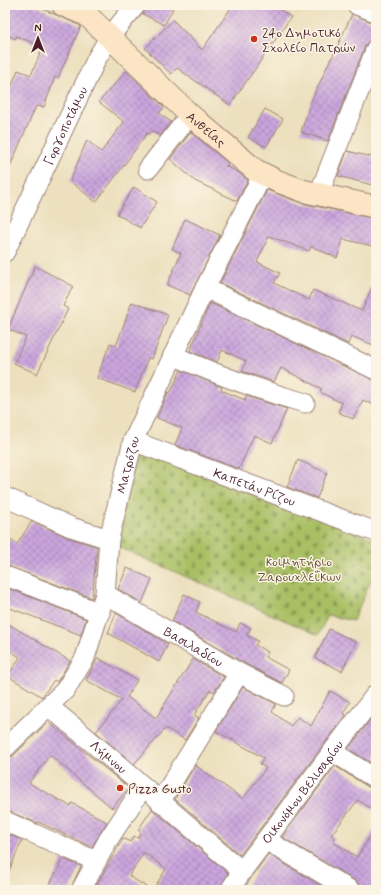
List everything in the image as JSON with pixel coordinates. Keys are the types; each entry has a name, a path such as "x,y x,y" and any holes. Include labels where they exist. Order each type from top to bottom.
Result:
{"main road":[{"name":"Ανθείας","path":"63,5 87,15 190,115 237,157 263,174 291,187 376,208"}],"street":[{"name":"Γοργοποτάμου","path":"5,252 82,88 110,36 136,5"},
{"path":"357,5 376,12"},
{"path":"319,194 376,48"},
{"path":"148,168 190,115"},
{"name":"Ματρόζου","path":"5,748 65,690 85,658 105,594 109,539 133,441 205,288 263,174"},
{"path":"205,288 376,370"},
{"path":"173,355 207,371 266,392 305,403"},
{"name":"Καπετάν Ρίζου","path":"133,441 376,532"},
{"path":"5,497 71,527 109,539"},
{"path":"6,576 100,613"},
{"name":"Βασιλαδίου","path":"105,594 239,673 284,696"},
{"path":"160,802 239,673"},
{"name":"Οικονόμου Βελισαρίου","path":"230,890 242,871 376,694"},
{"name":"Λήμνου","path":"48,706 116,761 160,802 242,871"},
{"path":"333,752 376,779"},
{"path":"81,890 108,840 143,786"},
{"path":"5,821 96,861"},
{"path":"266,840 350,890"}],"green space":[{"name":"κοιμητήριο Ζαρουχλεΐκων","path":"143,451 376,540 376,569 353,621 328,615 318,635 114,545 136,453"}],"building":[{"path":"5,5 34,5 81,26 58,78 55,77 44,107 36,106 5,178 5,97 8,95 18,70 31,75 43,47 16,36 16,39 5,34"},
{"path":"147,5 166,5 173,9 164,25 143,14"},
{"path":"233,5 273,5 291,17 230,105 177,68 171,74 145,48 173,20 202,50"},
{"path":"352,14 376,24 376,30 373,38 366,44 328,141 301,132 310,104"},
{"path":"126,71 164,107 159,113 171,122 160,136 152,131 149,134 147,133 96,202 70,181 87,140 101,152 124,122 99,102"},
{"path":"265,109 283,119 266,147 248,137"},
{"path":"191,132 228,163 226,166 238,172 248,180 237,201 195,181 170,159"},
{"path":"347,151 376,158 376,186 338,176"},
{"path":"134,187 157,202 140,228 117,214"},
{"path":"267,190 301,203 376,219 376,247 343,239 337,258 311,246 309,251 269,236 257,262 280,273 274,283 309,300 313,290 362,311 376,277 376,346 351,336 348,344 220,283"},
{"path":"185,219 220,235 190,295 167,285 181,253 172,249"},
{"path":"35,266 73,286 63,306 68,309 37,374 14,363 26,337 8,329"},
{"path":"132,302 168,315 152,359 148,358 135,392 97,378 110,343 116,346"},
{"path":"210,303 376,381 376,406 363,400 353,419 338,412 342,403 320,392 322,389 281,368 274,382 242,371 246,361 222,350 217,362 190,351"},
{"path":"181,370 222,387 221,390 245,400 246,396 287,409 272,443 254,435 239,469 175,445 182,428 157,418 168,392 170,393"},
{"path":"298,460 327,473 317,498 287,487"},
{"path":"32,521 67,537 97,547 92,598 5,565 5,537 17,544"},
{"path":"127,568 152,579 142,603 118,589"},
{"path":"5,587 86,619 81,635 5,606"},
{"path":"184,594 200,602 196,612 236,632 240,623 251,628 247,635 258,641 255,645 268,652 265,657 289,670 282,683 244,663 172,621"},
{"path":"116,613 168,644 159,662 108,633"},
{"path":"5,622 70,661 57,682 54,680 42,697 8,676 20,657 5,648"},
{"path":"329,629 356,642 342,671 315,658"},
{"path":"98,658 137,680 127,697 156,718 193,659 224,677 214,692 210,690 194,715 199,718 185,740 166,728 134,764 96,732 122,700 86,680"},
{"path":"243,687 276,704 272,712 291,726 298,717 311,726 330,691 350,702 343,713 346,715 240,855 175,799 195,765 243,799 266,768 260,764 264,758 216,731"},
{"path":"376,712 376,766 348,749"},
{"path":"48,722 129,788 112,808 50,755 29,783 70,806 72,803 107,822 92,847 38,822 37,823 5,810 5,759 13,756"},
{"path":"335,766 370,788 376,790 376,812 358,800 331,835 335,838 333,842 357,857 376,827 376,890 361,890 356,881 282,837"},
{"path":"152,809 228,873 219,890 153,890 166,869 144,852 129,876 151,890 94,890 123,838 130,842 134,836 138,838 141,833 138,830"},
{"path":"5,833 22,840 5,881"},
{"path":"268,854 328,890 249,890 245,887"},
{"path":"63,859 81,866 70,890 47,890"}],"place":[{"name":"24ο Δημοτικό Σχολείο Πατρών","path":"254,39"},
{"name":"Pizza Gusto","path":"120,788"}]}
